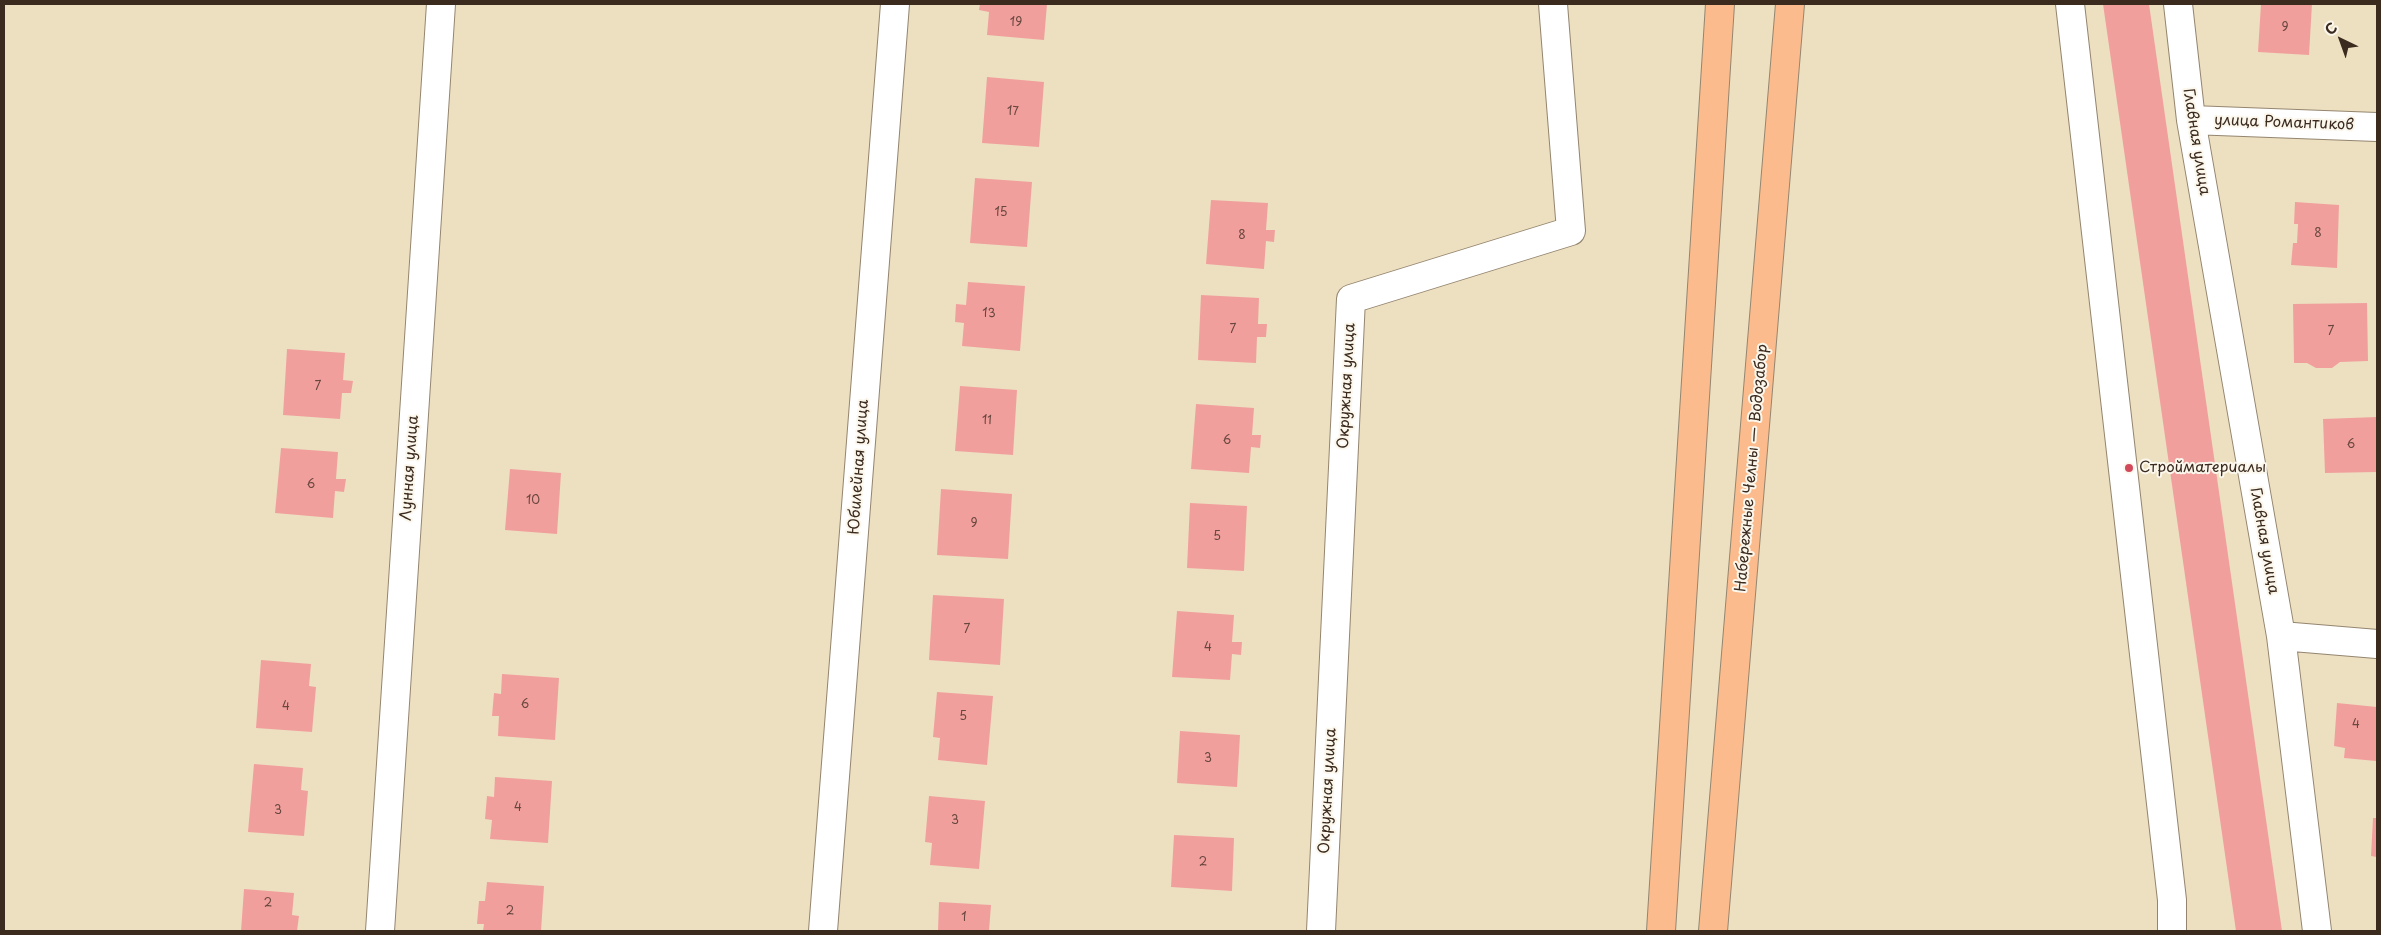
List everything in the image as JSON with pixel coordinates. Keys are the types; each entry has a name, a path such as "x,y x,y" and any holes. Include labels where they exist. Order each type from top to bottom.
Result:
{"main road":[{"path":"1661,931 1720,4"},
{"name":"Набережные Челны — Водозабор","path":"1713,931 1790,4"}],"street":[{"name":"Лунная улица","path":"380,931 440,4"},
{"name":"Юбилейная улица","path":"823,931 895,4"},
{"name":"Окружная улица","path":"1321,931 1351,300 1571,231 1553,4"},
{"path":"2070,4 2172,900 2172,931"},
{"name":"Главная улица","path":"2178,4 2191,120 2281,636 2317,931"},
{"name":"улица Романтиков","path":"2191,120 2377,127"},
{"path":"2281,636 2377,644"}],"building":[{"path":"980,4 1047,4 1044,40 987,35 989,12 979,10"},
{"path":"2103,4 2149,4 2282,931 2236,931"},
{"path":"2261,4 2312,4 2309,55 2258,52"},
{"path":"987,77 1044,82 1039,147 982,143"},
{"path":"975,178 1032,182 1027,247 970,243"},
{"path":"1211,200 1268,203 1266,230 1275,230 1274,242 1266,241 1264,269 1206,264"},
{"path":"2295,202 2339,205 2337,268 2291,265 2293,243 2297,243 2298,224 2294,224"},
{"path":"968,282 1025,286 1020,351 962,346 964,323 955,322 956,304 966,305"},
{"path":"1201,295 1259,298 1258,324 1267,324 1266,337 1257,337 1256,363 1198,360"},
{"path":"2367,303 2368,361 2340,362 2332,368 2316,368 2307,363 2294,363 2293,304"},
{"path":"287,349 345,353 343,380 353,381 351,393 342,393 340,419 283,415"},
{"path":"960,386 1017,390 1013,455 955,451"},
{"path":"1196,404 1254,408 1252,435 1261,435 1260,448 1251,447 1249,473 1191,469"},
{"path":"2377,417 2377,472 2325,473 2323,419"},
{"path":"281,448 338,452 336,479 346,479 344,492 335,491 333,518 275,513"},
{"path":"510,469 561,473 557,534 505,530"},
{"path":"941,489 1012,494 1008,559 937,555"},
{"path":"1190,503 1247,506 1244,571 1187,568"},
{"path":"933,595 1004,599 1000,665 929,660"},
{"path":"1177,611 1234,615 1232,642 1242,642 1241,655 1232,654 1230,680 1172,677"},
{"path":"261,660 311,664 309,686 316,687 312,732 256,728"},
{"path":"502,674 559,678 555,740 498,736 499,716 492,716 494,693 501,694"},
{"path":"937,692 993,696 987,765 938,760 940,738 933,737"},
{"path":"2337,703 2377,707 2376,761 2344,758 2345,748 2334,746"},
{"path":"1180,731 1240,735 1237,787 1177,783"},
{"path":"254,764 303,768 301,790 308,791 304,836 248,832"},
{"path":"495,777 552,781 548,843 490,839 492,820 485,819 487,796 494,797"},
{"path":"929,796 985,801 979,869 930,865 932,843 925,842"},
{"path":"2373,818 2377,818 2377,857 2371,856"},
{"path":"1174,835 1234,838 1232,891 1171,887"},
{"path":"487,882 544,886 541,931 483,931 484,924 477,924 479,901 485,901"},
{"path":"244,889 294,893 292,915 299,916 297,931 241,931"},
{"path":"939,902 991,905 989,931 938,931"}],"place":[{"name":"Стройматериалы","path":"2129,468"}]}
